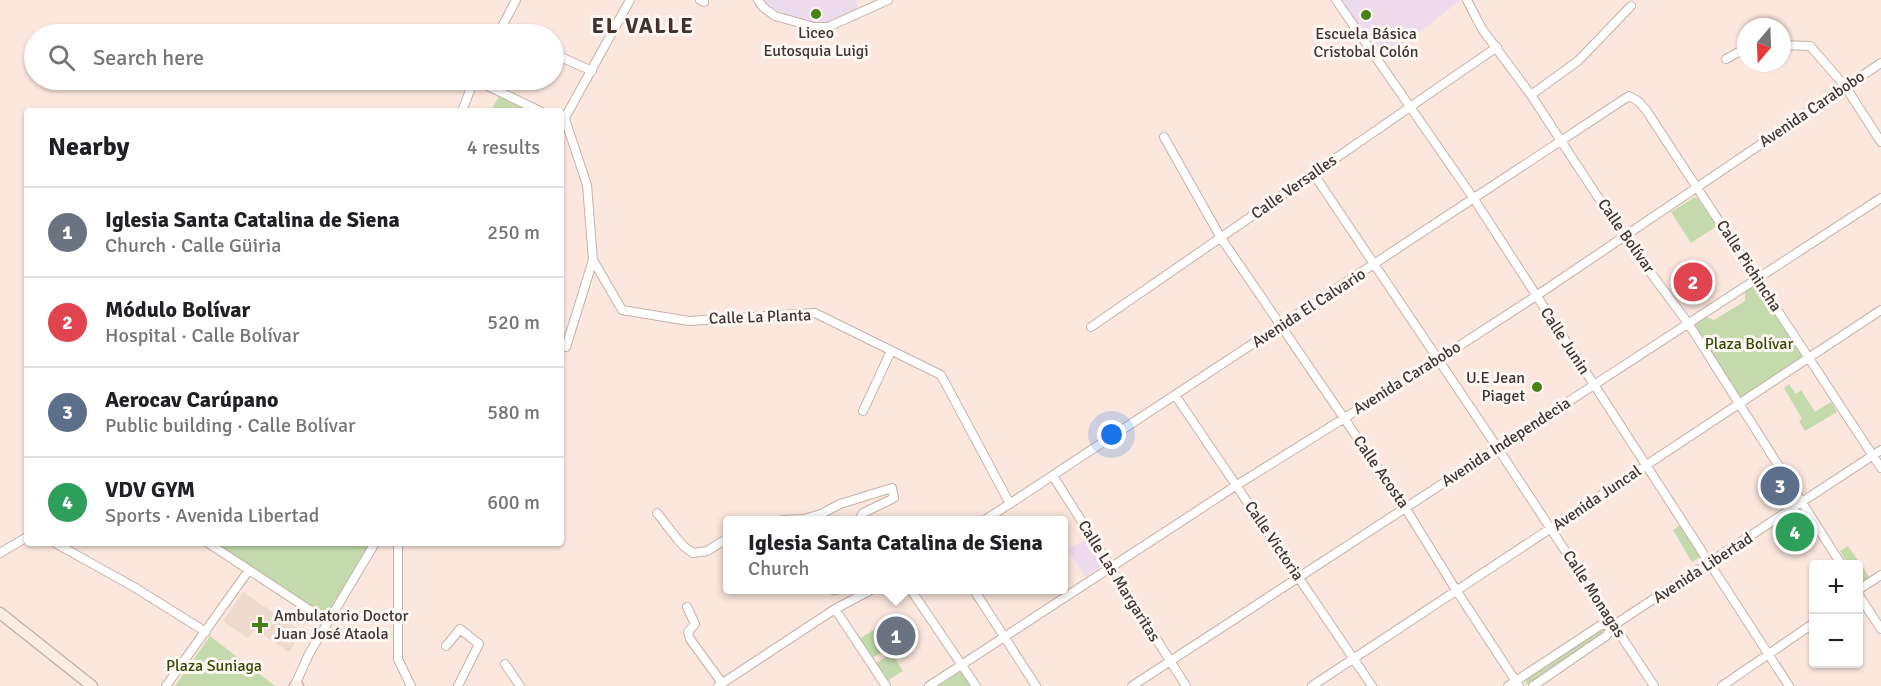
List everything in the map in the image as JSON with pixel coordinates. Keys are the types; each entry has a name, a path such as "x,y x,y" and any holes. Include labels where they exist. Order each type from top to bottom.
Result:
{"main road":[{"path":"0,613 92,686"}],"street":[{"path":"503,24 516,0"},
{"path":"564,119 630,0"},
{"path":"758,0 775,16 814,27 828,27 888,0"},
{"name":"Calle Junin","path":"1336,0 1474,199 1789,686"},
{"name":"Calle Bolívar","path":"1467,0 1482,29 1531,95 1624,237 1688,323 1838,560"},
{"path":"1531,95 1578,61 1630,6"},
{"path":"1791,45 1810,46 1845,86 1881,142"},
{"name":"Calle Versalles","path":"1091,327 1497,47"},
{"path":"1726,59 1737,53"},
{"path":"564,58 592,71"},
{"name":"Avenida Carabobo","path":"929,686 1237,485 1536,296 1881,63"},
{"path":"463,108 470,90"},
{"path":"495,90 534,108"},
{"name":"Avenida El Calvario","path":"991,516 1562,141 1625,97 1633,97"},
{"name":"Calle Pichincha","path":"1633,97 1646,110 1881,468"},
{"name":"Calle La Planta","path":"564,127 587,185 592,260 622,310 689,321 815,313 941,375 1010,504"},
{"name":"Calle Acosta","path":"1164,137 1221,238 1406,509 1518,683"},
{"name":"Calle Monagas","path":"1313,173 1439,359 1654,686"},
{"name":"Avenida Independecia","path":"1132,686 1881,198"},
{"path":"566,347 592,260"},
{"name":"Avenida Juncal","path":"1312,686 1881,310"},
{"path":"863,411 891,351"},
{"name":"Calle Victoria","path":"1175,395 1372,686"},
{"name":"Avenida Libertad","path":"1533,686 1606,636 1614,625 1881,450"},
{"name":"Calle Las Margaritas","path":"1053,476 1186,686"},
{"path":"814,516 840,504 892,488 894,498 863,513 861,516"},
{"path":"657,513 685,548 693,553 707,551 723,541"},
{"path":"0,553 24,539"},
{"path":"60,546 134,587 206,632"},
{"path":"213,546 328,622"},
{"path":"296,686 309,654 373,546"},
{"path":"398,546 398,659 411,686"},
{"path":"166,686 249,570"},
{"path":"1863,588 1881,575"},
{"path":"687,607 695,624 688,632 690,639 720,685 835,609 863,594"},
{"path":"914,594 976,686"},
{"path":"977,594 1036,686"},
{"path":"1863,600 1881,628"},
{"path":"835,609 886,686"},
{"name":"Avenida Libertad","path":"1508,686 1518,683 1601,625 1614,625"},
{"path":"1722,686 1809,627"},
{"path":"446,646 460,629 479,644 458,686"},
{"path":"506,664 520,686"}],"shaded area":[{"name":"Liceo Eutosquia Luigi","path":"763,0 856,0 858,8 826,24 811,24 772,8"},
{"path":"1336,0 1461,0 1380,62"},
{"path":"1087,538 1104,565 1085,577 1068,550"},
{"name":"Ambulatorio Doctor Juan José Ataola","path":"243,592 302,632 289,652 255,629 248,638 223,621"}],"green space":[{"path":"500,94 528,108 493,108"},
{"path":"1695,197 1717,226 1691,243 1671,212"},
{"name":"Plaza Bolívar","path":"1755,282 1804,356 1738,400 1692,323 1704,316 1714,320 1745,301 1745,289"},
{"path":"1789,384 1796,394 1801,390 1815,412 1831,402 1837,412 1805,431 1799,421 1802,419 1784,388"},
{"path":"1680,525 1700,557 1692,562 1673,530"},
{"path":"213,546 373,546 328,622"},
{"path":"1848,546 1858,560 1846,560 1840,551"},
{"path":"1863,568 1870,578 1863,583"},
{"path":"875,629 888,649 872,658 859,639"},
{"path":"1601,630 1606,631 1526,684 1526,678"},
{"name":"Plaza Suniaga","path":"210,636 275,686 175,686"},
{"path":"892,654 903,671 887,681 876,663"},
{"path":"963,670 973,686 938,686"}],"place":[{"name":"Liceo Eutosquia Luigi","path":"816,14"},
{"name":"Escuela Básica Cristobal Colón","path":"1366,15"},
{"name":"Módulo Bolívar","path":"1693,282"},
{"name":"U.E Jean Piaget","path":"1537,387"},
{"name":"Aerocav Carúpano","path":"1780,486"},
{"name":"VDV GYM","path":"1795,532"},
{"name":"Ambulatorio Doctor Juan José Ataola","path":"260,625"},
{"name":"Iglesia Santa Catalina de Siena","path":"896,636"}],"district":[{"name":"EL VALLE","path":"643,25"}]}
